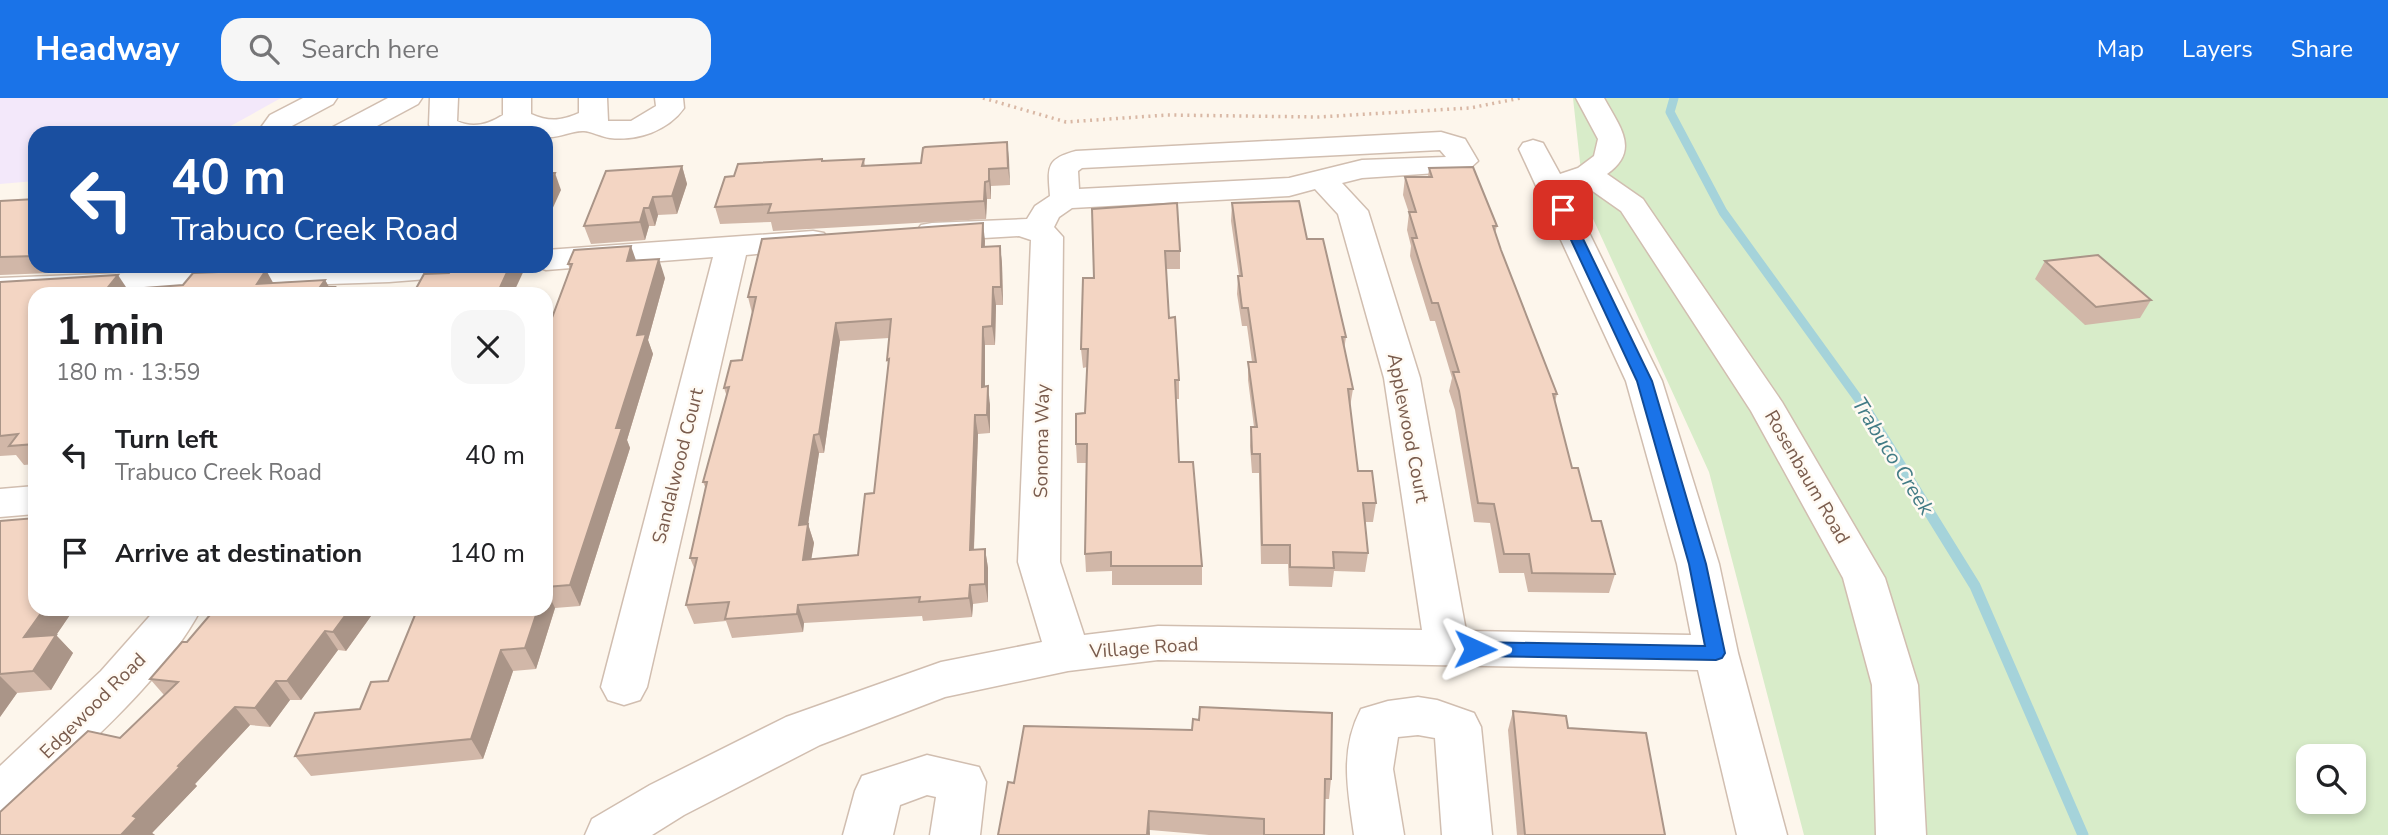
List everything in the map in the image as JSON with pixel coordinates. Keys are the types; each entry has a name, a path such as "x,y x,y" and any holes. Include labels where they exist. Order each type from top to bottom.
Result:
{"street":[{"path":"276,126 280,121 323,98"},
{"path":"361,126 408,98"},
{"path":"444,98 445,126"},
{"path":"553,129 569,129 593,108 597,127 622,133 654,123 670,108 669,98"},
{"path":"1551,186 1588,174 1608,160 1612,139 1590,98"},
{"path":"502,126 517,108 535,126"},
{"path":"896,235 1019,227 1037,229 1046,212 1065,199 1289,187 1362,169 1457,165 1463,161 1455,145 1441,141 1076,160 1063,167 1065,199"},
{"path":"1532,149 1644,381 1698,564 1716,653 1762,835"},
{"name":"Rosenbaum Road","path":"1588,174 1632,205 1769,410 1864,578 1895,685 1901,835"},
{"name":"Applewood Court","path":"1321,178 1353,211 1402,378 1447,649"},
{"name":"Sonoma Way","path":"1037,229 1047,237 1040,562 1068,653"},
{"path":"553,259 842,238"},
{"name":"Sandalwood Court","path":"624,687 732,245"},
{"path":"77,287 383,283 432,273"},
{"path":"0,288 28,288"},
{"path":"0,503 28,501"},
{"name":"Edgewood Road","path":"0,797 107,695 158,639 175,616"},
{"name":"Village Road","path":"610,835 667,800 803,731 942,680 1068,653 1158,643 1716,653"},
{"path":"1379,835 1369,769 1377,723 1413,717 1438,717 1458,727 1467,835"},
{"path":"868,835 879,791 927,775 962,782 955,835"}],"path":[{"path":"983,98 1066,122 1167,115 1318,117 1470,108 1521,98"}],"shaded area":[{"path":"0,98 281,98 231,126 28,126 28,182 0,184"}],"green space":[{"path":"1573,98 2388,98 2388,835 1804,835 1709,472 1584,199"}],"building":[{"path":"1007,142 1008,168 989,169 984,201 768,213 771,204 715,207 725,177 734,176 738,164 822,159 864,159 862,166 921,163 925,147"},
{"path":"682,166 672,196 653,197 649,208 644,208 640,222 584,226 606,171"},
{"path":"1473,167 1497,226 1493,226 1501,250 1557,394 1553,394 1572,468 1578,468 1592,521 1601,521 1615,574 1532,573 1529,554 1504,554 1494,504 1478,503 1459,391 1453,372 1459,372 1438,303 1432,303 1412,238 1417,238 1409,212 1416,212 1405,177 1432,177 1429,168"},
{"path":"28,199 28,256 0,257 0,201"},
{"path":"1299,201 1307,239 1323,239 1346,337 1342,337 1353,389 1348,389 1358,471 1372,471 1376,503 1363,503 1368,553 1333,552 1334,568 1290,567 1290,545 1262,545 1260,454 1252,454 1251,427 1257,427 1248,362 1256,362 1248,308 1242,308 1238,276 1242,276 1232,203"},
{"path":"1177,203 1180,251 1165,251 1169,318 1175,317 1179,380 1175,380 1179,462 1193,462 1202,566 1111,566 1111,552 1085,554 1087,444 1076,444 1076,414 1085,413 1088,349 1081,349 1083,278 1094,278 1092,209"},
{"path":"983,223 982,247 1000,246 1001,287 993,287 992,326 983,327 982,387 988,386 987,415 975,415 970,550 985,549 985,584 970,585 969,598 919,602 920,597 798,605 797,614 725,619 729,602 686,605 697,558 690,558 707,482 703,482 729,387 724,388 731,361 742,360 756,297 748,297 762,239","holes":["891,319 887,360 889,359 874,493 865,494 858,555 803,560 808,524 799,525 814,435 819,434 836,323"]},
{"path":"631,246 627,261 659,259 637,335 646,334 616,428 622,428 570,585 553,586 553,315 572,264 568,264 574,250"},
{"path":"2098,255 2151,300 2096,307 2045,261"},
{"path":"193,273 264,273 257,284 325,280 320,287 157,287 183,285"},
{"path":"507,273 500,287 417,287 424,274"},
{"path":"118,275 108,287 28,287 28,445 9,446 18,434 0,436 0,282"},
{"path":"28,519 28,616 39,616 24,637 56,635 33,671 0,674 0,521"},
{"path":"209,616 345,616 333,632 325,631 287,681 276,681 255,708 235,707 133,816 137,818 121,835 0,835 0,812 88,731 120,738 178,682 150,679 182,642 187,642"},
{"path":"415,616 536,616 525,648 501,650 471,739 295,756 315,713 360,709 371,682 388,681"},
{"path":"1200,707 1332,713 1331,779 1325,779 1324,835 1264,835 1264,819 1149,811 1147,835 998,835 1008,782 1014,783 1024,726 1192,730 1193,719 1199,720"},
{"path":"1513,711 1566,716 1568,728 1646,733 1665,835 1525,835"}],"waterway":[{"name":"Trabuco Creek","path":"1674,98 1670,112 1723,212 1867,411"},
{"name":"Trabuco Creek","path":"1866,410 1975,586 2083,835"}],"route":[{"path":"1475,649 1716,653 1698,564 1644,381 1563,210"}]}
